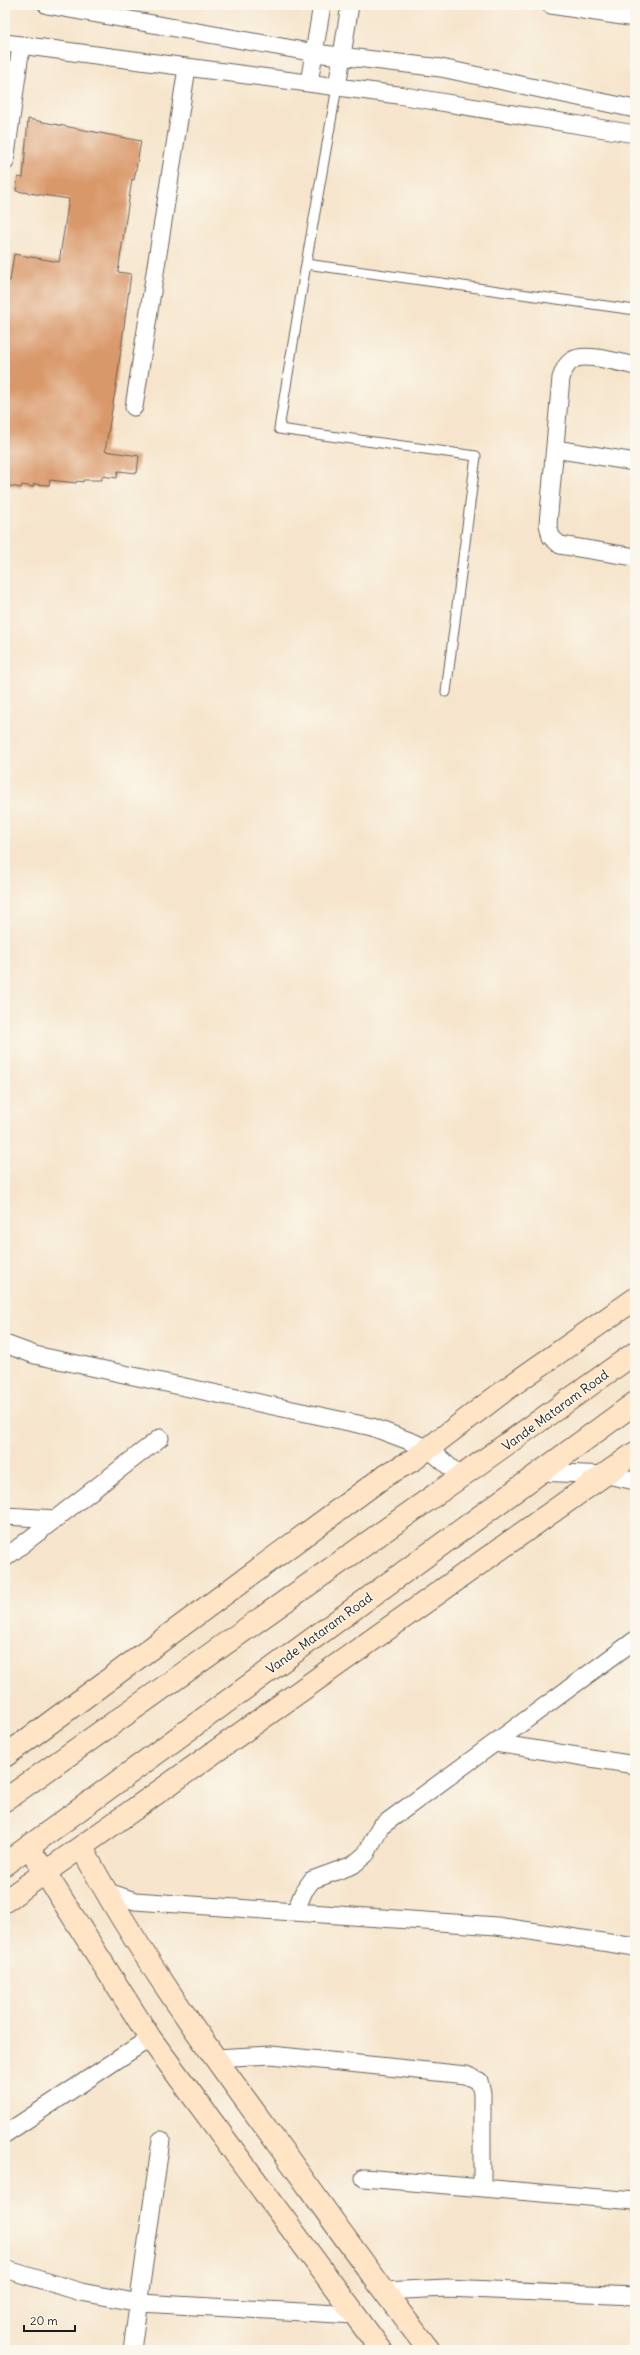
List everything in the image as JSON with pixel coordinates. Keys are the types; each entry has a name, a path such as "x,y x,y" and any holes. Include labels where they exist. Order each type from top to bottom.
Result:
{"street":[{"path":"47,5 315,53 343,55 441,68 635,109"},
{"path":"309,83 322,5"},
{"path":"337,88 350,5"},
{"path":"551,5 635,18"},
{"path":"5,162 13,44 398,95 635,134"},
{"path":"134,407 187,68"},
{"path":"635,366 589,357 574,359 565,368 561,378 548,524 551,537 560,545 573,549 635,557"},
{"path":"555,449 635,462"},
{"path":"5,1756 386,1476 413,1460 508,1388 635,1299"},
{"path":"5,1345 35,1355 372,1427 428,1448 461,1477"},
{"name":"Vande Mataram Road","path":"5,1800 635,1353"},
{"name":"Vande Mataram Road","path":"5,1864 29,1848 538,1472 635,1403"},
{"path":"5,1558 160,1438"},
{"path":"5,1901 82,1848 607,1475 635,1453"},
{"path":"538,1472 607,1475 635,1481"},
{"path":"5,1516 57,1519"},
{"path":"294,1912 304,1891 312,1880 353,1865 366,1854 380,1827 635,1640"},
{"path":"495,1743 635,1765"},
{"path":"29,1848 150,2038 381,2350"},
{"path":"82,1848 105,1892 214,2058 383,2291 429,2350"},
{"path":"105,1892 135,1902 497,1926 635,1948"},
{"path":"5,2134 150,2038"},
{"path":"214,2058 271,2055 466,2075 480,2080 482,2093 482,2188"},
{"path":"132,2350 140,2303 161,2140"},
{"path":"364,2178 635,2201"},
{"path":"5,2269 81,2292 140,2303 355,2315"},
{"path":"383,2291 447,2288 635,2296"}],"lane":[{"path":"337,88 279,429 476,456 446,692"},
{"path":"306,264 635,310"}],"building":[{"path":"28,119 141,141 134,180 132,179 118,272 131,274 116,386 105,451 139,456 137,473 118,471 117,478 102,476 102,480 83,480 83,482 77,481 76,483 50,480 49,485 34,484 33,487 22,485 21,488 5,485 5,326 8,308 5,308 5,280 10,281 14,254 59,262 69,199 16,191 18,177 23,178"}]}
